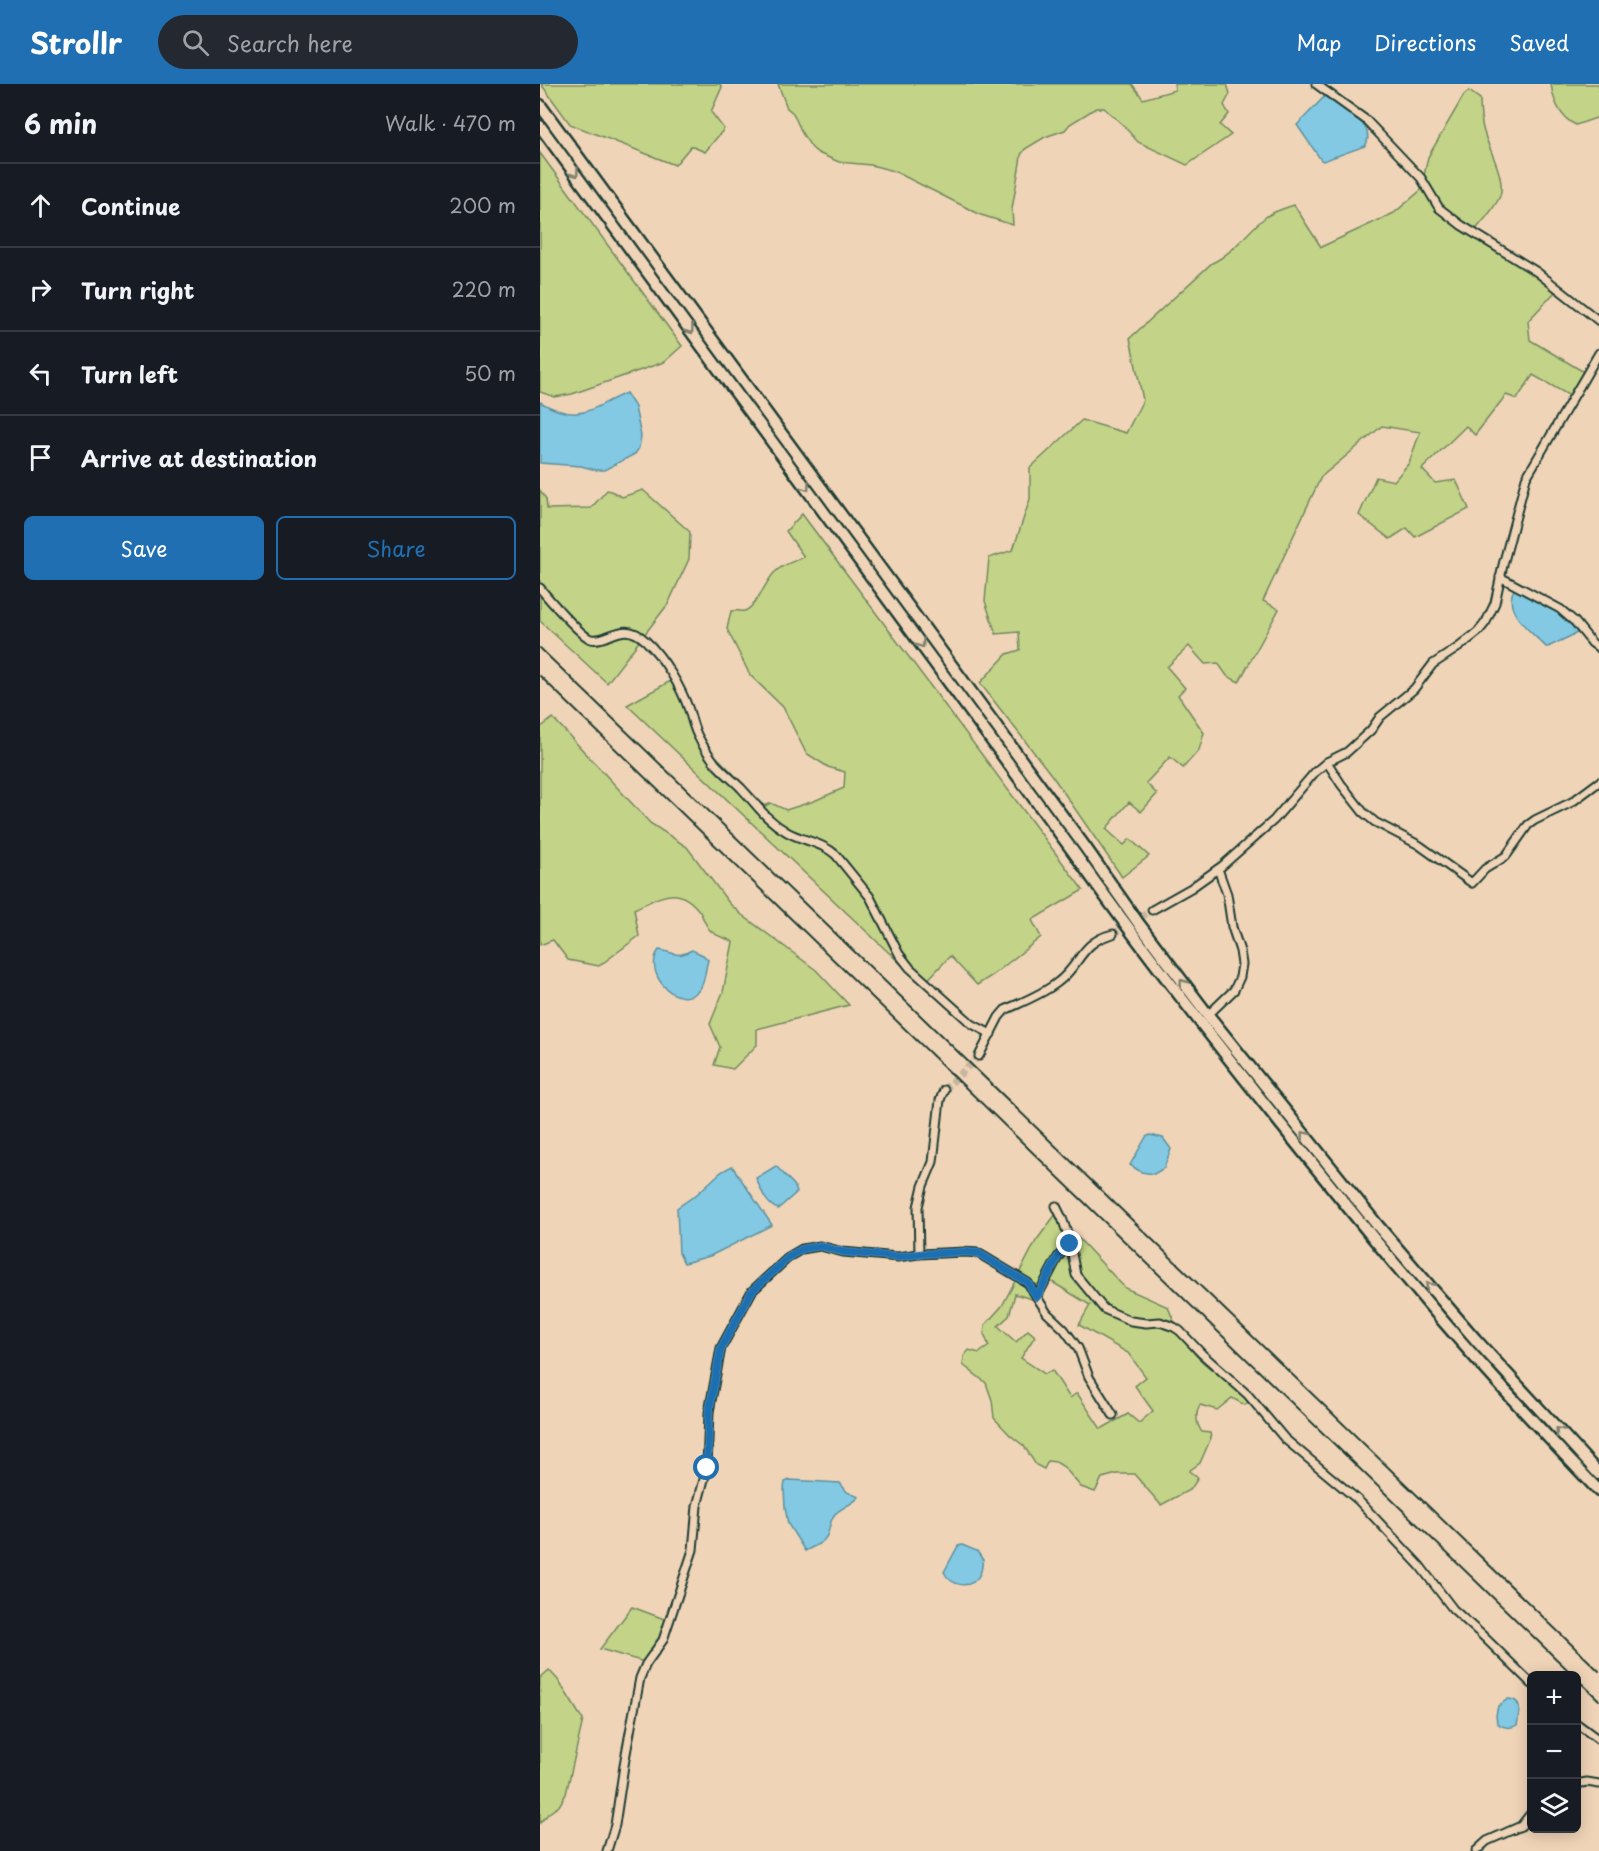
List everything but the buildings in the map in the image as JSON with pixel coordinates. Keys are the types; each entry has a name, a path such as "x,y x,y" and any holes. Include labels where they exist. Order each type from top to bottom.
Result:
{"main road":[{"path":"540,105 1208,1015 1364,1210 1426,1283 1523,1393 1599,1474"},
{"path":"540,126 1129,931 1196,1019 1417,1291 1514,1401 1599,1491"}],"street":[{"path":"1316,84 1366,120 1421,178 1439,208 1461,225 1537,272 1599,321"},
{"path":"1152,910 1191,888 1218,869 1274,820 1315,772 1327,762 1347,753 1371,730 1380,717 1414,689 1433,664 1478,632 1490,617 1495,603 1526,478 1599,353"},
{"path":"1500,577 1560,609 1599,648"},
{"path":"540,588 575,627 590,639 627,632 644,639 681,691 699,740 720,768 771,822 790,833 818,843 836,855 870,897 899,954 906,963 972,1023 991,1034"},
{"path":"1327,762 1363,812 1375,822 1419,845 1472,883 1485,869 1506,856 1528,825 1572,802 1599,782"},
{"path":"1208,1015 1234,990 1240,977 1242,964 1232,927 1227,894 1218,869"},
{"path":"979,1056 1005,1010 1059,982 1089,945 1099,938 1113,934"},
{"path":"919,1254 918,1207 922,1186 933,1162 940,1100 944,1090"},
{"path":"1056,1206 1070,1244 1076,1275 1104,1308 1131,1321 1165,1323 1186,1336 1202,1354 1248,1395 1285,1438 1358,1500 1420,1566 1453,1609 1527,1679"},
{"path":"1037,1297 1058,1257 1070,1244"},
{"path":"607,1851 615,1825 640,1678 646,1664 663,1640 693,1550 697,1506 707,1468 709,1412 721,1348 752,1291 790,1256 802,1249 820,1246 843,1252 898,1257 919,1254 978,1253 1028,1283 1047,1313 1064,1329 1078,1348 1089,1377 1113,1415"},
{"path":"1579,1725 1599,1740"},
{"path":"1581,1783 1599,1784"},
{"path":"1476,1851 1487,1841 1521,1826 1527,1818"}],"green space":[{"path":"541,84 720,84 722,87 711,112 724,129 705,152 691,146 675,165 570,124"},
{"path":"778,84 1132,84 1143,99 1175,90 1174,84 1227,84 1230,94 1224,105 1229,114 1220,125 1231,135 1187,165 1138,142 1104,108 1096,108 1070,124 1065,130 1045,137 1025,149 1021,155 1012,209 1013,225 981,215 894,171 871,165 839,162 818,153 803,135 793,113 787,108"},
{"path":"1551,84 1599,84 1599,117 1576,125 1570,122 1558,108"},
{"path":"1469,91 1480,99 1483,128 1501,181 1500,196 1488,216 1472,234 1536,275 1555,292 1528,321 1530,340 1584,372 1570,396 1533,375 1517,399 1506,395 1475,435 1466,426 1422,469 1435,483 1456,480 1469,509 1415,537 1407,528 1390,539 1359,515 1376,477 1394,481 1409,463 1420,432 1382,426 1321,477 1263,601 1279,609 1239,682 1227,676 1218,663 1205,664 1189,646 1167,667 1185,688 1178,695 1204,733 1199,750 1183,768 1170,757 1146,783 1157,794 1141,812 1129,802 1106,829 1124,845 1130,839 1149,856 1122,877 1053,777 980,683 1007,654 1020,650 1019,632 996,634 985,601 989,558 1013,550 1030,499 1030,468 1082,420 1126,433 1143,400 1130,338 1212,263 1220,259 1273,213 1294,205 1321,247 1394,213 1421,190 1428,157 1464,95"},
{"path":"540,153 682,346 664,362 572,394 555,397 540,392"},
{"path":"540,490 546,499 547,509 591,508 607,490 622,497 643,490 690,532 689,559 668,604 607,683 540,621"},
{"path":"802,514 1083,890 1032,920 1041,937 977,985 950,956 923,985 627,705 676,678 707,747 765,806 771,803 786,810 844,788 845,772 828,767 806,753 783,707 750,675 727,629 731,611 748,609 777,570 804,557 786,531"},
{"path":"553,718 650,823 687,847 729,903 816,970 849,1005 757,1029 757,1045 733,1069 714,1065 720,1047 710,1024 723,992 733,942 710,930 692,903 677,895 669,895 634,909 639,936 599,966 568,960 553,940 540,945 540,728"},
{"path":"1056,1214 1125,1288 1168,1307 1188,1346 1248,1402 1245,1405 1232,1398 1217,1410 1200,1405 1198,1408 1198,1426 1202,1432 1210,1433 1211,1438 1200,1463 1189,1471 1198,1478 1191,1489 1161,1505 1134,1474 1117,1474 1102,1478 1095,1492 1081,1487 1064,1467 1056,1462 1048,1461 1044,1469 1036,1465 1024,1446 994,1418 992,1400 986,1383 963,1365 964,1356 969,1350 979,1353 989,1346 984,1334 985,1325 1002,1306 1036,1241","holes":["1044,1277 1090,1305 1079,1325 1128,1353 1146,1377 1135,1386 1153,1411 1139,1423 1128,1414 1101,1429 1077,1393 1070,1398 1052,1370 1045,1374 1021,1358 1035,1336 1028,1330 1016,1342 998,1326 1009,1316 1015,1294 1032,1299"]},
{"path":"632,1607 667,1620 657,1647 644,1662 600,1649"},
{"path":"549,1670 558,1680 583,1720 566,1794 559,1806 540,1823 540,1678"}],"water":[{"path":"1325,96 1355,116 1362,123 1368,138 1365,146 1323,161 1297,125"},
{"path":"626,393 635,407 641,436 639,448 635,454 604,470 540,463 540,402 554,409 576,413 594,409"},
{"path":"1514,589 1565,615 1577,633 1546,647 1515,614 1511,597"},
{"path":"659,950 678,954 692,950 708,960 703,982 697,992 689,996 680,996 664,986 655,968 655,959"},
{"path":"1150,1135 1163,1138 1171,1149 1164,1168 1154,1174 1141,1172 1130,1165 1146,1137"},
{"path":"732,1166 772,1225 710,1256 684,1263 679,1253 677,1208 697,1194 721,1172"},
{"path":"776,1166 794,1185 797,1192 778,1209 767,1201 756,1178"},
{"path":"790,1480 840,1483 847,1492 859,1497 835,1514 828,1533 819,1544 805,1551 788,1524 784,1489 785,1482"},
{"path":"962,1545 977,1551 983,1560 982,1569 976,1579 972,1583 962,1585 951,1581 944,1572 958,1546"},
{"path":"1508,1699 1516,1702 1519,1708 1517,1725 1510,1727 1497,1723 1496,1715 1498,1706"}],"tunnel":[{"path":"1113,934 1152,910"},
{"path":"944,1090 979,1056"}],"railway":[{"path":"540,648 1599,1671"},
{"path":"540,676 1569,1671"},
{"path":"1581,1683 1599,1700"}],"route":[{"path":"707,1468 709,1412 721,1348 752,1291 790,1256 802,1249 820,1246 843,1252 898,1257 919,1254 978,1253 1028,1283 1037,1297 1058,1257 1070,1244"}]}
